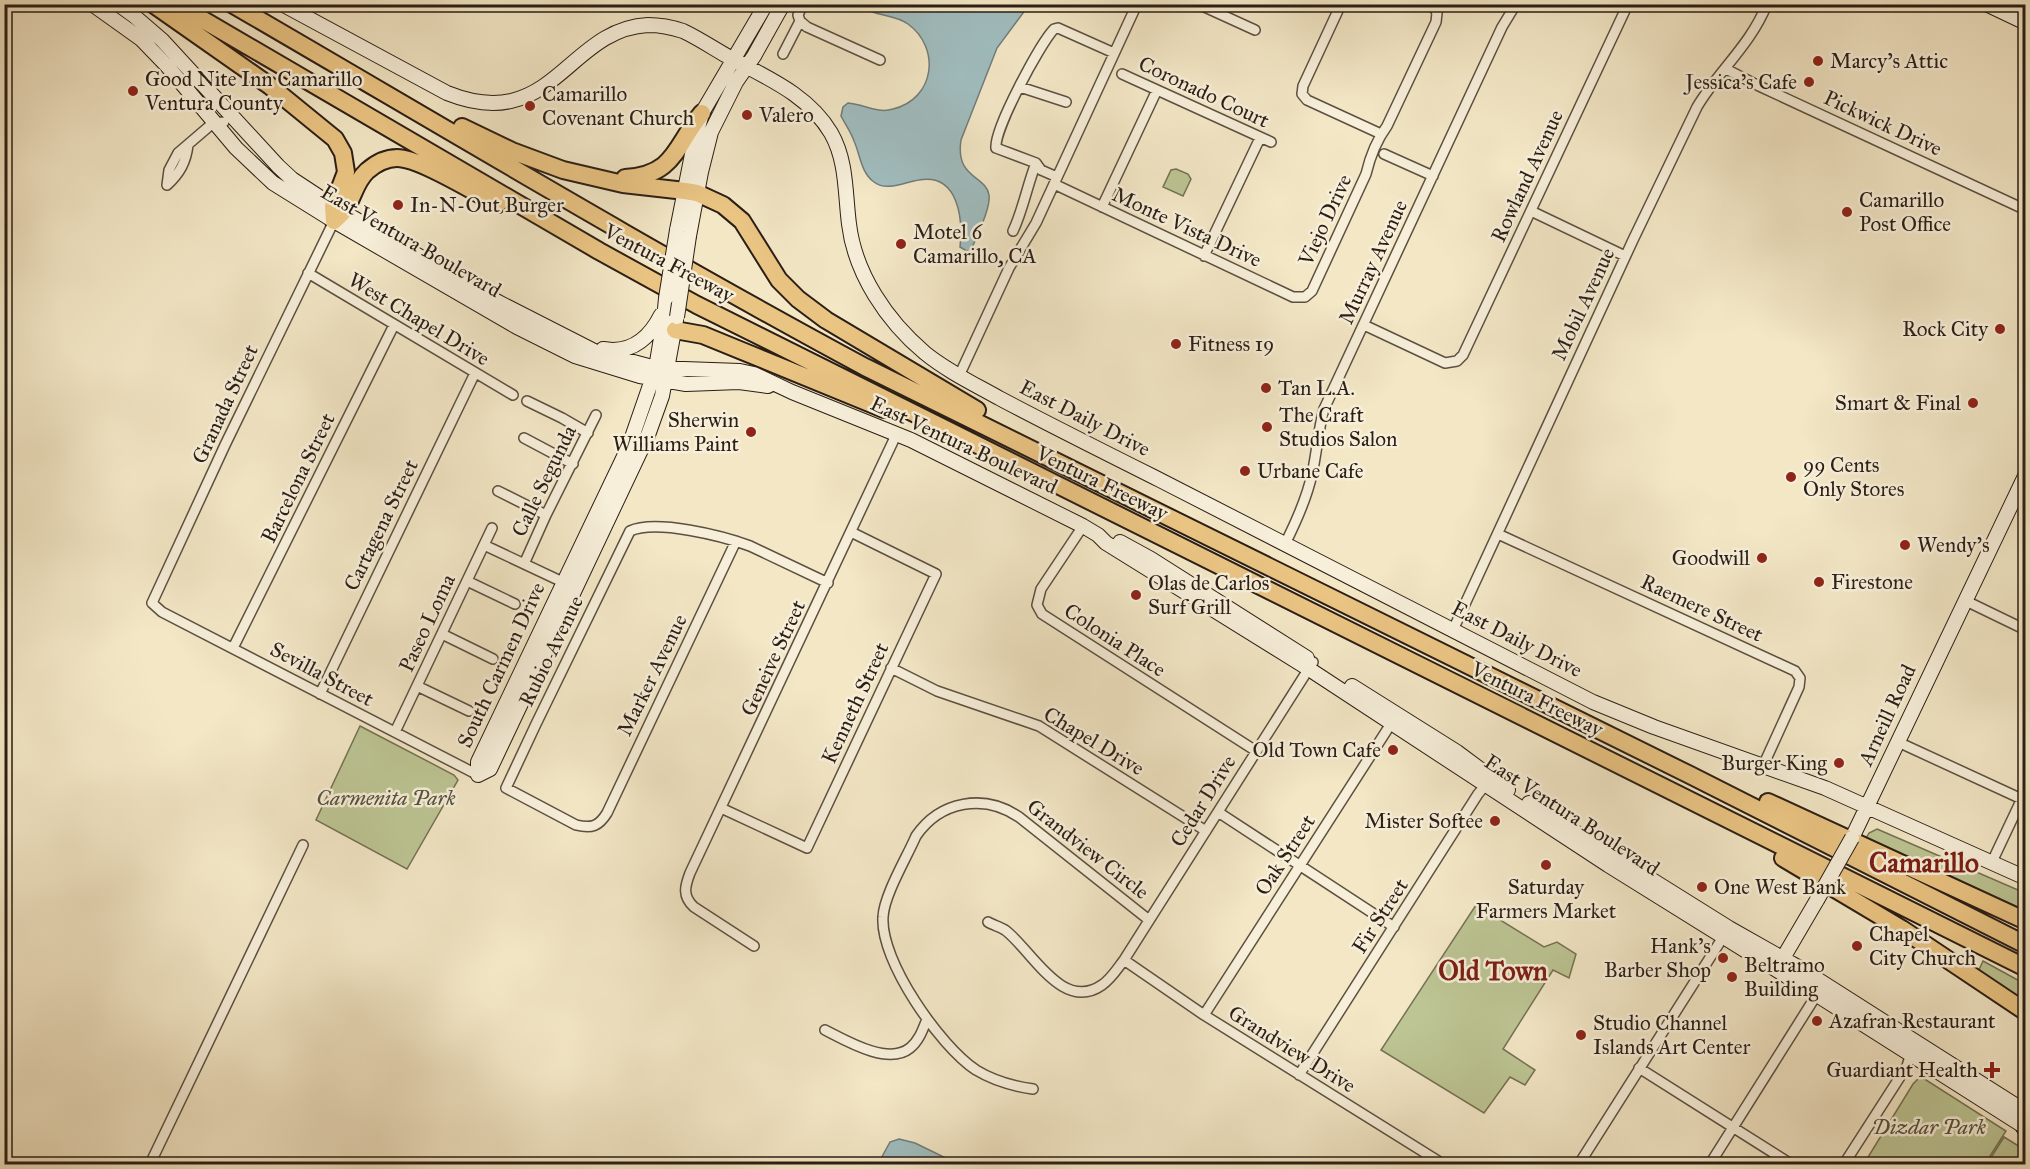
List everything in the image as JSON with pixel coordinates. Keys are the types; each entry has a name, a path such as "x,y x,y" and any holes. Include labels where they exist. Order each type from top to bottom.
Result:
{"highway":[{"path":"153,4 270,86 335,139 343,153 346,172 337,213"},
{"name":"Ventura Freeway","path":"176,4 599,251 697,305 2025,968"},
{"name":"Ventura Freeway","path":"232,4 773,317 865,367 1690,775 2025,945"},
{"path":"374,87 539,162 584,176 623,184 691,192 733,212 750,232 779,280 814,312 977,410 1030,447"},
{"path":"610,180 642,176 661,169 673,157 702,113"},
{"path":"337,213 368,170 386,160 396,158 408,160 599,251"},
{"path":"676,324 855,399 952,433"},
{"path":"1690,775 1752,795 2025,921"},
{"path":"1712,812 1902,929 2025,1012"}],"main road":[{"name":"East Ventura Boulevard","path":"92,4 141,39 219,123 257,171 280,188 337,213 571,341 606,356 694,384 740,382 776,385 897,434 1083,526 1116,550 1311,665 1489,782 1726,932 1913,1048 2025,1112"},
{"name":"East Ventura Boulevard","path":"118,4 162,40 278,166 337,213 527,332 584,359 660,374"},
{"name":"East Daily Drive","path":"282,4 447,93 474,102 511,101 527,95 553,78 602,39 635,26 657,25 675,29 747,66 799,97 826,125 841,156 845,175 849,231 865,278 878,301 907,336 927,355 959,376 1042,421 1617,712 1825,788 2025,878"},
{"path":"660,374 664,310 691,192 702,113 765,4"},
{"path":"691,192 711,132 732,90 783,4"},
{"path":"1986,4 2025,23"},
{"path":"2016,4 2025,9"},
{"path":"219,123 266,164 278,166"},
{"path":"660,374 676,324 683,233"},
{"path":"571,341 607,350 631,347 651,333 664,310"},
{"name":"South Carmen Drive","path":"660,374 652,425 638,461 490,769 478,775 478,762 629,446 660,374"},
{"name":"Arneill Road","path":"1780,964 1868,806 2025,474"},
{"name":"East Ventura Boulevard","path":"1821,989 1857,1005 1913,1048 2025,1127"}],"street":[{"path":"803,4 798,15 800,21 807,27 880,60"},
{"path":"959,376 1010,268 1031,234 1137,4"},
{"path":"1341,4 1303,86 1302,94 1307,100 1381,134 1387,126 1436,22 1437,13 1432,4"},
{"name":"Murray Avenue","path":"1285,544 1304,500 1312,474 1324,409 1502,27 1516,4"},
{"name":"Rowland Avenue","path":"1364,325 1440,361 1451,363 1457,361 1465,353 1628,4"},
{"name":"Mobil Avenue","path":"1453,630 1625,256 1697,107 1705,93 1753,35 1767,4"},
{"path":"1202,5 1254,30"},
{"path":"783,54 800,21"},
{"path":"1066,102 1020,87 1054,28 1114,53"},
{"name":"Pickwick Drive","path":"1726,69 2025,210"},
{"name":"Coronado Court","path":"1122,74 1271,142"},
{"name":"Monte Vista Drive","path":"1020,87 998,131 996,148 1036,164 1056,181 1102,207 1293,297 1305,297"},
{"path":"1102,207 1157,90"},
{"path":"167,185 178,174 187,158 188,145 219,123 211,94"},
{"name":"Viejo Drive","path":"1305,297 1312,291 1366,174 1371,154 1381,134"},
{"path":"1204,256 1260,138"},
{"path":"1384,154 1433,176"},
{"path":"1013,231 1036,164"},
{"path":"1531,211 1625,256"},
{"name":"Granada Street","path":"152,603 337,213"},
{"name":"West Chapel Drive","path":"308,273 513,395"},
{"name":"Barcelona Street","path":"233,648 394,325"},
{"name":"Cartagena Street","path":"320,694 475,373"},
{"path":"527,401 588,433"},
{"name":"Calle Segunda","path":"524,564 546,515 597,415"},
{"name":"Geneive Street","path":"754,946 694,907 686,898 685,889 690,873 897,434"},
{"path":"524,438 573,464"},
{"path":"498,491 546,515"},
{"name":"Colonia Place","path":"1083,526 1041,590 1037,604 1042,614 1256,752"},
{"name":"Paseo Loma","path":"395,732 492,528"},
{"name":"Rubio Avenue","path":"600,824 587,828 576,825 506,788 541,713 630,531 636,528 672,528 702,532 736,541"},
{"name":"Kenneth Street","path":"721,808 807,848 936,573 851,532"},
{"name":"Raemere Street","path":"1498,534 1795,671 1800,678 1799,687 1763,766"},
{"path":"736,541 828,583"},
{"name":"Marker Avenue","path":"600,824 736,541"},
{"name":"Calle Segunda","path":"484,545 577,588"},
{"path":"467,581 515,604"},
{"path":"1964,600 2025,630"},
{"name":"Sevilla Street","path":"152,603 162,612 478,775"},
{"path":"442,634 493,659"},
{"name":"Cedar Drive","path":"988,922 1005,930 1057,983 1075,992 1087,992 1104,984 1124,960 1311,665"},
{"name":"Chapel Drive","path":"891,668 938,691 1045,730 1206,831"},
{"path":"417,686 469,711"},
{"name":"Oak Street","path":"1204,1015 1394,718"},
{"path":"1898,742 2024,797 1991,864"},
{"name":"Fir Street","path":"1299,1075 1478,794 1489,782"},
{"name":"Grandview Circle","path":"1033,1089 998,1081 975,1069 952,1050 927,1019 892,961 882,917 886,902 916,836 929,820 948,808 969,803 984,803 999,807 1013,813 1149,920"},
{"path":"1218,812 1394,927"},
{"path":"150,1164 303,845"},
{"path":"1578,1164 1726,932"},
{"name":"Grandview Drive","path":"1124,960 1204,1015 1443,1164"},
{"path":"1710,1164 1821,989"},
{"path":"825,1030 871,1051 897,1053 912,1047 927,1019"},
{"path":"1844,1164 1908,1066 1913,1048"},
{"path":"1639,1068 1791,1164"}],"green space":[{"path":"1176,169 1188,174 1191,179 1183,196 1163,187 1171,170"},
{"name":"Carmenita Park","path":"360,726 454,775 458,780 407,869 316,820"},
{"path":"1877,829 2025,893 2025,913 1865,840 1869,833"},
{"path":"1476,905 1544,947 1557,942 1576,954 1569,978 1553,970 1503,1049 1535,1070 1525,1085 1510,1077 1484,1113 1381,1050"},
{"path":"1983,961 2025,984 2025,1000 1978,972"},
{"name":"Dizdar Park","path":"1919,1078 1923,1078 2006,1131 1985,1164 1869,1164 1865,1162 1913,1084"},
{"path":"2004,1137 2025,1150 2025,1164 1987,1164"}],"water":[{"path":"933,4 950,8 968,4 1029,5 997,48 961,140 962,162 972,175 983,183 989,195 985,216 970,253 960,247 959,212 950,191 943,184 932,180 919,180 896,186 879,185 874,182 866,174 853,138 841,116 843,107 848,103 876,110 887,110 907,103 918,95 929,72 929,59 919,34 908,24 866,9 862,5"},
{"path":"899,1139 915,1143 958,1164 878,1164 890,1142"}],"place":[{"name":"Marcy's Attic","path":"1818,61"},
{"name":"Jessica's Cafe","path":"1809,82"},
{"name":"Good Nite Inn Camarillo Ventura County","path":"133,91"},
{"name":"Camarillo Covenant Church","path":"530,106"},
{"name":"Valero","path":"747,115"},
{"name":"In-N-Out Burger","path":"398,205"},
{"name":"Camarillo Post Office","path":"1847,212"},
{"name":"Motel 6 Camarillo, CA","path":"901,244"},
{"name":"Rock City","path":"2000,329"},
{"name":"Fitness 19","path":"1176,344"},
{"name":"Tan L.A.","path":"1266,388"},
{"name":"Smart & Final","path":"1973,403"},
{"name":"The Craft Studios Salon","path":"1267,427"},
{"name":"Sherwin Williams Paint","path":"751,432"},
{"name":"Urbane Cafe","path":"1245,471"},
{"name":"99 Cents Only Stores","path":"1791,477"},
{"name":"Wendy's","path":"1905,545"},
{"name":"Goodwill","path":"1762,558"},
{"name":"Firestone","path":"1819,582"},
{"name":"Olas de Carlos Surf Grill","path":"1136,595"},
{"name":"Old Town Cafe","path":"1393,750"},
{"name":"Burger King","path":"1839,763"},
{"name":"Mister Softee","path":"1495,821"},
{"name":"Saturday Farmers Market","path":"1546,865"},
{"name":"One West Bank","path":"1702,887"},
{"name":"Chapel City Church","path":"1857,946"},
{"name":"Hank's Barber Shop","path":"1723,958"},
{"name":"Beltramo Building","path":"1732,977"},
{"name":"Azafran Restaurant","path":"1817,1021"},
{"name":"Studio Channel Islands Art Center","path":"1581,1035"},
{"name":"Guardiant Health","path":"1992,1070"}],"district":[{"name":"Camarillo","path":"1924,862"},
{"name":"Old Town","path":"1493,970"}]}
